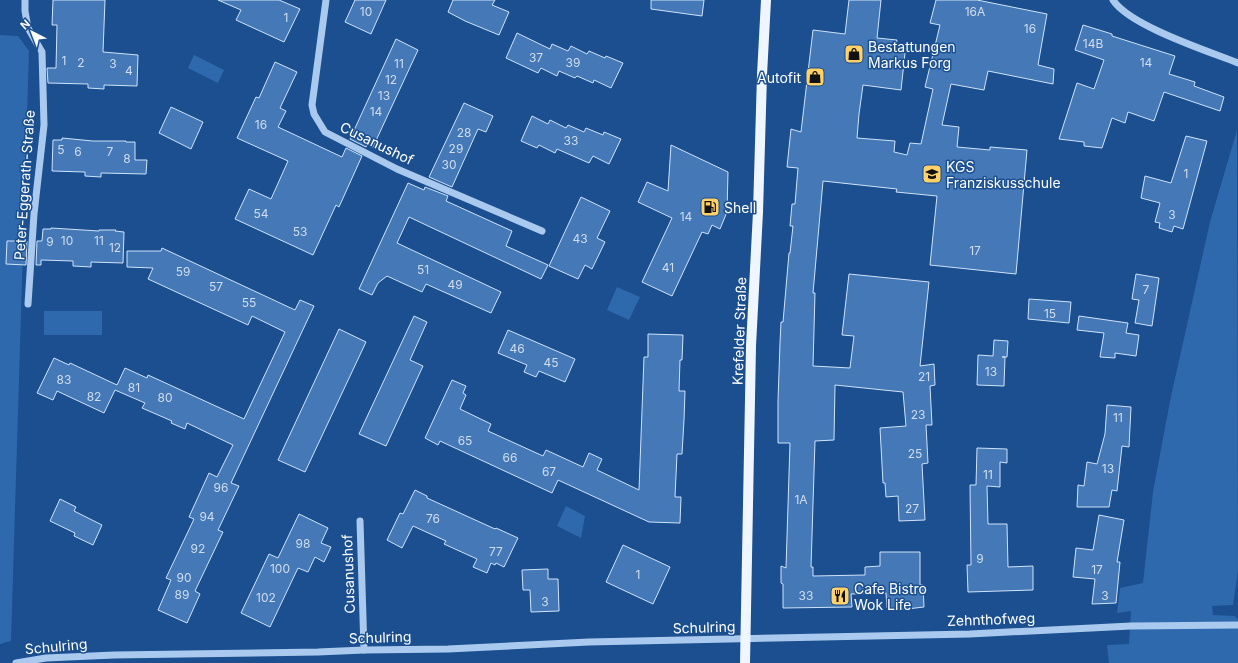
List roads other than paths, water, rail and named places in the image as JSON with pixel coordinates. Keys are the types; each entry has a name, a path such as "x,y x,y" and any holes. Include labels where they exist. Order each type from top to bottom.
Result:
{"main road":[{"name":"Krefelder Straße","path":"744,663 751,346 766,0"}],"street":[{"name":"Peter-Eggerath-Straße","path":"25,0 28,28 42,52 44,125 34,214 28,304"},
{"name":"Cusanushof","path":"326,0 312,106 314,114 325,132 397,169 542,231"},
{"path":"1113,0 1125,12 1149,26 1238,63"},
{"name":"Cusanushof","path":"360,520 364,650"},
{"name":"Zehnthofweg","path":"745,638 970,634 1130,626 1238,625"},
{"name":"Schulring","path":"16,663 46,658 114,655 318,652 745,638"}],"place":[{"name":"Bestattungen Markus Forg","path":"854,54"},
{"name":"Autofit","path":"815,77"},
{"name":"KGS Franziskusschule","path":"932,174"},
{"name":"Shell","path":"710,207"},
{"name":"Cafe Bistro Wok Life","path":"840,596"}]}
